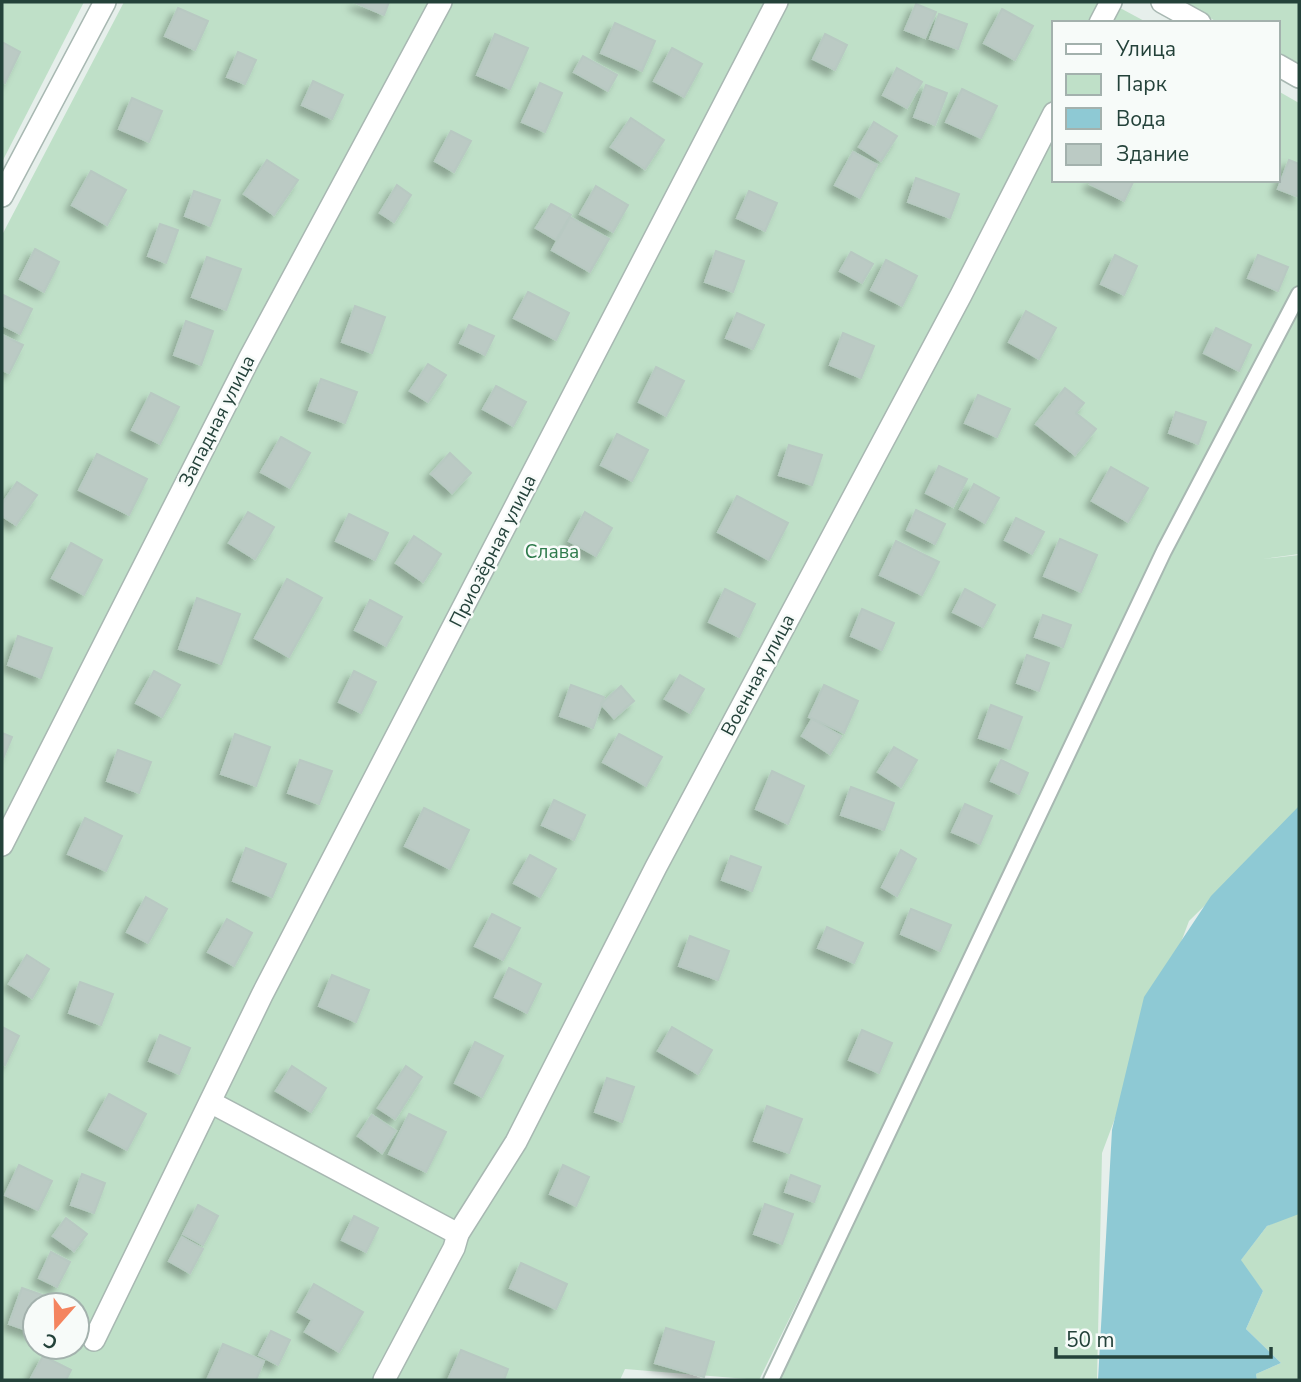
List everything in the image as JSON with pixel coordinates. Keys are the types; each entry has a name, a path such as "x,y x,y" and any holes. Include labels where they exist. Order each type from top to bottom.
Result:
{"street":[{"path":"2,196 105,2"},
{"name":"Западная улица","path":"2,845 248,359 442,2"},
{"name":"Приозёрная улица","path":"94,1340 212,1103 262,995 776,2"},
{"path":"1101,21 1111,2"},
{"path":"1162,2 1196,21"},
{"path":"1280,66 1299,77"},
{"name":"Военная улица","path":"384,1380 454,1248 457,1234 516,1142 656,867 961,295 1052,117"},
{"path":"212,1103 457,1234"}],"lane":[{"path":"771,1380 1164,551 1299,294"}],"green space":[{"path":"2,2 84,2 2,162"},
{"name":"Слава","path":"124,2 1109,2 1144,21 1052,21 1052,182 1280,182 1280,92 1299,103 1299,554 1262,559 1299,555 1299,813 1189,921 1102,1153 1097,1380 779,1380 1027,838 759,1380 625,1369 620,1380 2,1380 2,235"},
{"path":"1181,2 1299,2 1299,66 1280,56 1280,21 1215,21"},
{"path":"1299,1212 1299,1380 1257,1380 1256,1374 1281,1363 1246,1329 1263,1291 1240,1261 1267,1226"}],"water":[{"path":"1299,806 1299,1214 1267,1226 1241,1260 1263,1291 1246,1329 1281,1363 1256,1374 1257,1380 1098,1380 1112,1130 1144,997 1211,896"}],"building":[{"path":"354,2 389,2 384,15"},
{"path":"916,4 936,12 925,38 905,30"},
{"path":"178,8 208,21 195,50 165,36"},
{"path":"1002,9 1033,26 1015,60 984,43"},
{"path":"939,14 967,24 958,49 930,39"},
{"path":"615,23 655,41 642,71 601,53"},
{"path":"495,34 528,48 510,89 477,75"},
{"path":"825,34 847,45 835,70 813,59"},
{"path":"2,42 20,52 5,83 2,81"},
{"path":"672,48 702,64 684,97 654,81"},
{"path":"238,52 256,60 245,84 227,77"},
{"path":"583,56 617,75 608,91 574,72"},
{"path":"897,68 922,82 907,108 883,95"},
{"path":"313,81 343,95 332,119 302,105"},
{"path":"540,83 562,93 545,132 522,122"},
{"path":"926,85 947,93 935,125 914,117"},
{"path":"962,89 997,106 981,138 946,122"},
{"path":"132,98 162,111 149,142 119,129"},
{"path":"631,118 664,140 645,169 611,147"},
{"path":"874,122 897,136 881,161 859,147"},
{"path":"451,131 471,141 454,172 435,161"},
{"path":"853,152 877,165 860,198 835,185"},
{"path":"267,160 298,180 274,215 244,194"},
{"path":"1289,160 1299,164 1299,197 1278,189"},
{"path":"91,171 126,190 107,225 72,205"},
{"path":"916,178 959,194 950,218 908,202"},
{"path":"1091,182 1133,182 1124,201 1090,184"},
{"path":"397,185 411,195 394,222 380,213"},
{"path":"596,186 628,205 613,232 580,214"},
{"path":"194,191 220,200 210,226 185,216"},
{"path":"749,191 777,203 765,231 737,218"},
{"path":"551,204 571,215 556,240 536,228"},
{"path":"570,217 609,239 590,272 552,250"},
{"path":"160,224 178,230 166,263 148,256"},
{"path":"35,249 59,262 44,292 20,279"},
{"path":"716,251 744,261 733,292 705,282"},
{"path":"851,252 873,264 862,283 840,271"},
{"path":"1115,255 1137,266 1124,295 1101,284"},
{"path":"1258,255 1288,267 1278,291 1248,278"},
{"path":"207,257 241,269 226,310 192,297"},
{"path":"886,260 917,276 902,306 871,290"},
{"path":"528,292 569,313 556,340 514,318"},
{"path":"3,295 32,309 20,334 2,325"},
{"path":"355,306 385,317 372,353 342,342"},
{"path":"1026,311 1056,328 1039,359 1009,342"},
{"path":"737,313 764,325 753,349 726,338"},
{"path":"186,321 213,331 201,365 174,355"},
{"path":"469,325 494,336 485,355 460,343"},
{"path":"1216,328 1251,345 1239,371 1204,353"},
{"path":"843,333 874,346 861,378 830,365"},
{"path":"2,335 23,345 9,373 2,370"},
{"path":"428,364 446,375 428,402 410,391"},
{"path":"656,367 684,381 666,416 639,402"},
{"path":"321,379 357,392 345,423 309,410"},
{"path":"496,386 526,402 513,426 483,409"},
{"path":"1065,388 1084,403 1076,413 1096,429 1075,455 1036,424"},
{"path":"151,393 179,407 160,444 132,430"},
{"path":"978,395 1010,409 997,437 965,423"},
{"path":"1176,412 1206,422 1198,444 1169,433"},
{"path":"617,434 648,450 632,481 601,465"},
{"path":"281,437 310,453 290,488 261,472"},
{"path":"789,445 822,455 812,485 779,475"},
{"path":"450,453 471,473 452,493 431,474"},
{"path":"97,454 147,479 129,515 79,490"},
{"path":"939,466 967,479 953,507 926,493"},
{"path":"1111,467 1148,488 1128,522 1092,501"},
{"path":"17,482 37,495 16,525 2,516 2,504"},
{"path":"974,484 999,498 985,523 960,509"},
{"path":"737,496 788,523 769,560 718,532"},
{"path":"916,510 945,524 935,544 907,530"},
{"path":"248,512 274,527 255,559 229,543"},
{"path":"585,512 612,528 596,556 569,541"},
{"path":"349,514 388,533 375,560 336,541"},
{"path":"1016,518 1044,532 1032,554 1005,540"},
{"path":"414,536 441,554 423,582 396,563"},
{"path":"1060,539 1097,555 1081,592 1044,576"},
{"path":"896,541 939,562 922,595 880,575"},
{"path":"71,543 102,560 84,595 52,578"},
{"path":"287,579 322,598 289,657 255,638"},
{"path":"725,589 755,604 739,637 709,622"},
{"path":"965,589 995,605 983,627 953,612"},
{"path":"197,598 240,614 221,664 179,649"},
{"path":"370,600 402,617 386,646 355,630"},
{"path":"862,609 894,623 882,650 851,636"},
{"path":"1043,615 1071,625 1063,647 1035,637"},
{"path":"18,636 52,648 41,678 8,665"},
{"path":"1027,655 1049,663 1039,691 1017,683"},
{"path":"154,671 180,685 162,717 136,703"},
{"path":"354,671 376,682 361,713 339,702"},
{"path":"680,675 704,689 690,713 665,699"},
{"path":"571,685 604,697 593,728 560,716"},
{"path":"824,685 858,701 844,733 809,717"},
{"path":"621,686 634,701 614,718 601,704"},
{"path":"991,705 1022,717 1010,749 979,738"},
{"path":"812,719 841,736 830,754 802,736"},
{"path":"2,733 12,737 2,761"},
{"path":"235,734 270,747 256,786 221,774"},
{"path":"619,734 662,757 646,786 603,762"},
{"path":"894,747 917,760 901,787 878,772"},
{"path":"118,750 151,762 139,793 107,781"},
{"path":"300,760 332,771 319,804 288,793"},
{"path":"1001,760 1028,773 1019,794 991,781"},
{"path":"772,771 804,786 788,824 756,809"},
{"path":"851,787 894,803 884,830 841,815"},
{"path":"554,800 585,815 574,840 542,825"},
{"path":"965,804 992,816 980,844 952,832"},
{"path":"424,808 469,830 450,869 405,846"},
{"path":"85,818 122,836 106,871 68,854"},
{"path":"246,848 286,864 272,897 233,881"},
{"path":"901,850 916,859 897,896 882,887"},
{"path":"530,855 556,869 540,897 514,883"},
{"path":"731,856 761,867 752,891 722,880"},
{"path":"146,897 167,909 148,943 127,932"},
{"path":"911,909 951,925 940,951 901,934"},
{"path":"492,914 520,928 503,960 475,946"},
{"path":"227,919 252,933 234,966 208,952"},
{"path":"827,927 863,943 854,963 818,948"},
{"path":"690,936 729,951 718,980 679,966"},
{"path":"27,955 49,969 32,998 9,984"},
{"path":"509,968 541,984 527,1013 495,997"},
{"path":"332,975 369,990 356,1022 319,1006"},
{"path":"80,982 113,994 101,1025 69,1013"},
{"path":"2,1027 19,1036 5,1065 2,1063"},
{"path":"672,1027 712,1050 698,1074 658,1051"},
{"path":"862,1030 892,1043 879,1073 849,1060"},
{"path":"160,1035 190,1048 179,1074 149,1061"},
{"path":"475,1042 503,1056 482,1097 455,1083"},
{"path":"292,1066 326,1088 311,1112 276,1091"},
{"path":"406,1066 422,1077 395,1119 378,1108"},
{"path":"607,1078 634,1087 622,1122 595,1112"},
{"path":"109,1094 146,1114 127,1150 89,1130"},
{"path":"767,1106 802,1119 789,1153 754,1141"},
{"path":"409,1114 446,1132 426,1172 389,1154"},
{"path":"372,1115 396,1131 382,1153 358,1136"},
{"path":"19,1165 52,1181 38,1210 5,1195"},
{"path":"563,1165 589,1177 576,1206 550,1194"},
{"path":"82,1174 105,1183 94,1213 71,1205"},
{"path":"791,1175 820,1186 814,1202 785,1192"},
{"path":"765,1204 793,1214 782,1244 754,1234"},
{"path":"198,1205 218,1216 203,1245 183,1234"},
{"path":"354,1216 378,1228 366,1252 342,1240"},
{"path":"66,1218 87,1234 74,1251 53,1236"},
{"path":"182,1237 203,1249 190,1273 169,1261"},
{"path":"51,1252 70,1262 57,1287 39,1278"},
{"path":"521,1263 567,1284 556,1309 510,1288"},
{"path":"314,1284 363,1312 339,1352 305,1332 312,1320 298,1312"},
{"path":"22,1288 31,1291 21,1291 21,1328 9,1324"},
{"path":"666,1328 714,1342 704,1377 655,1363"},
{"path":"271,1331 290,1340 278,1365 259,1355"},
{"path":"223,1344 264,1361 256,1380 207,1380"},
{"path":"461,1350 508,1369 504,1380 448,1380"},
{"path":"40,1361 53,1361 71,1370 66,1380 30,1380"}]}
